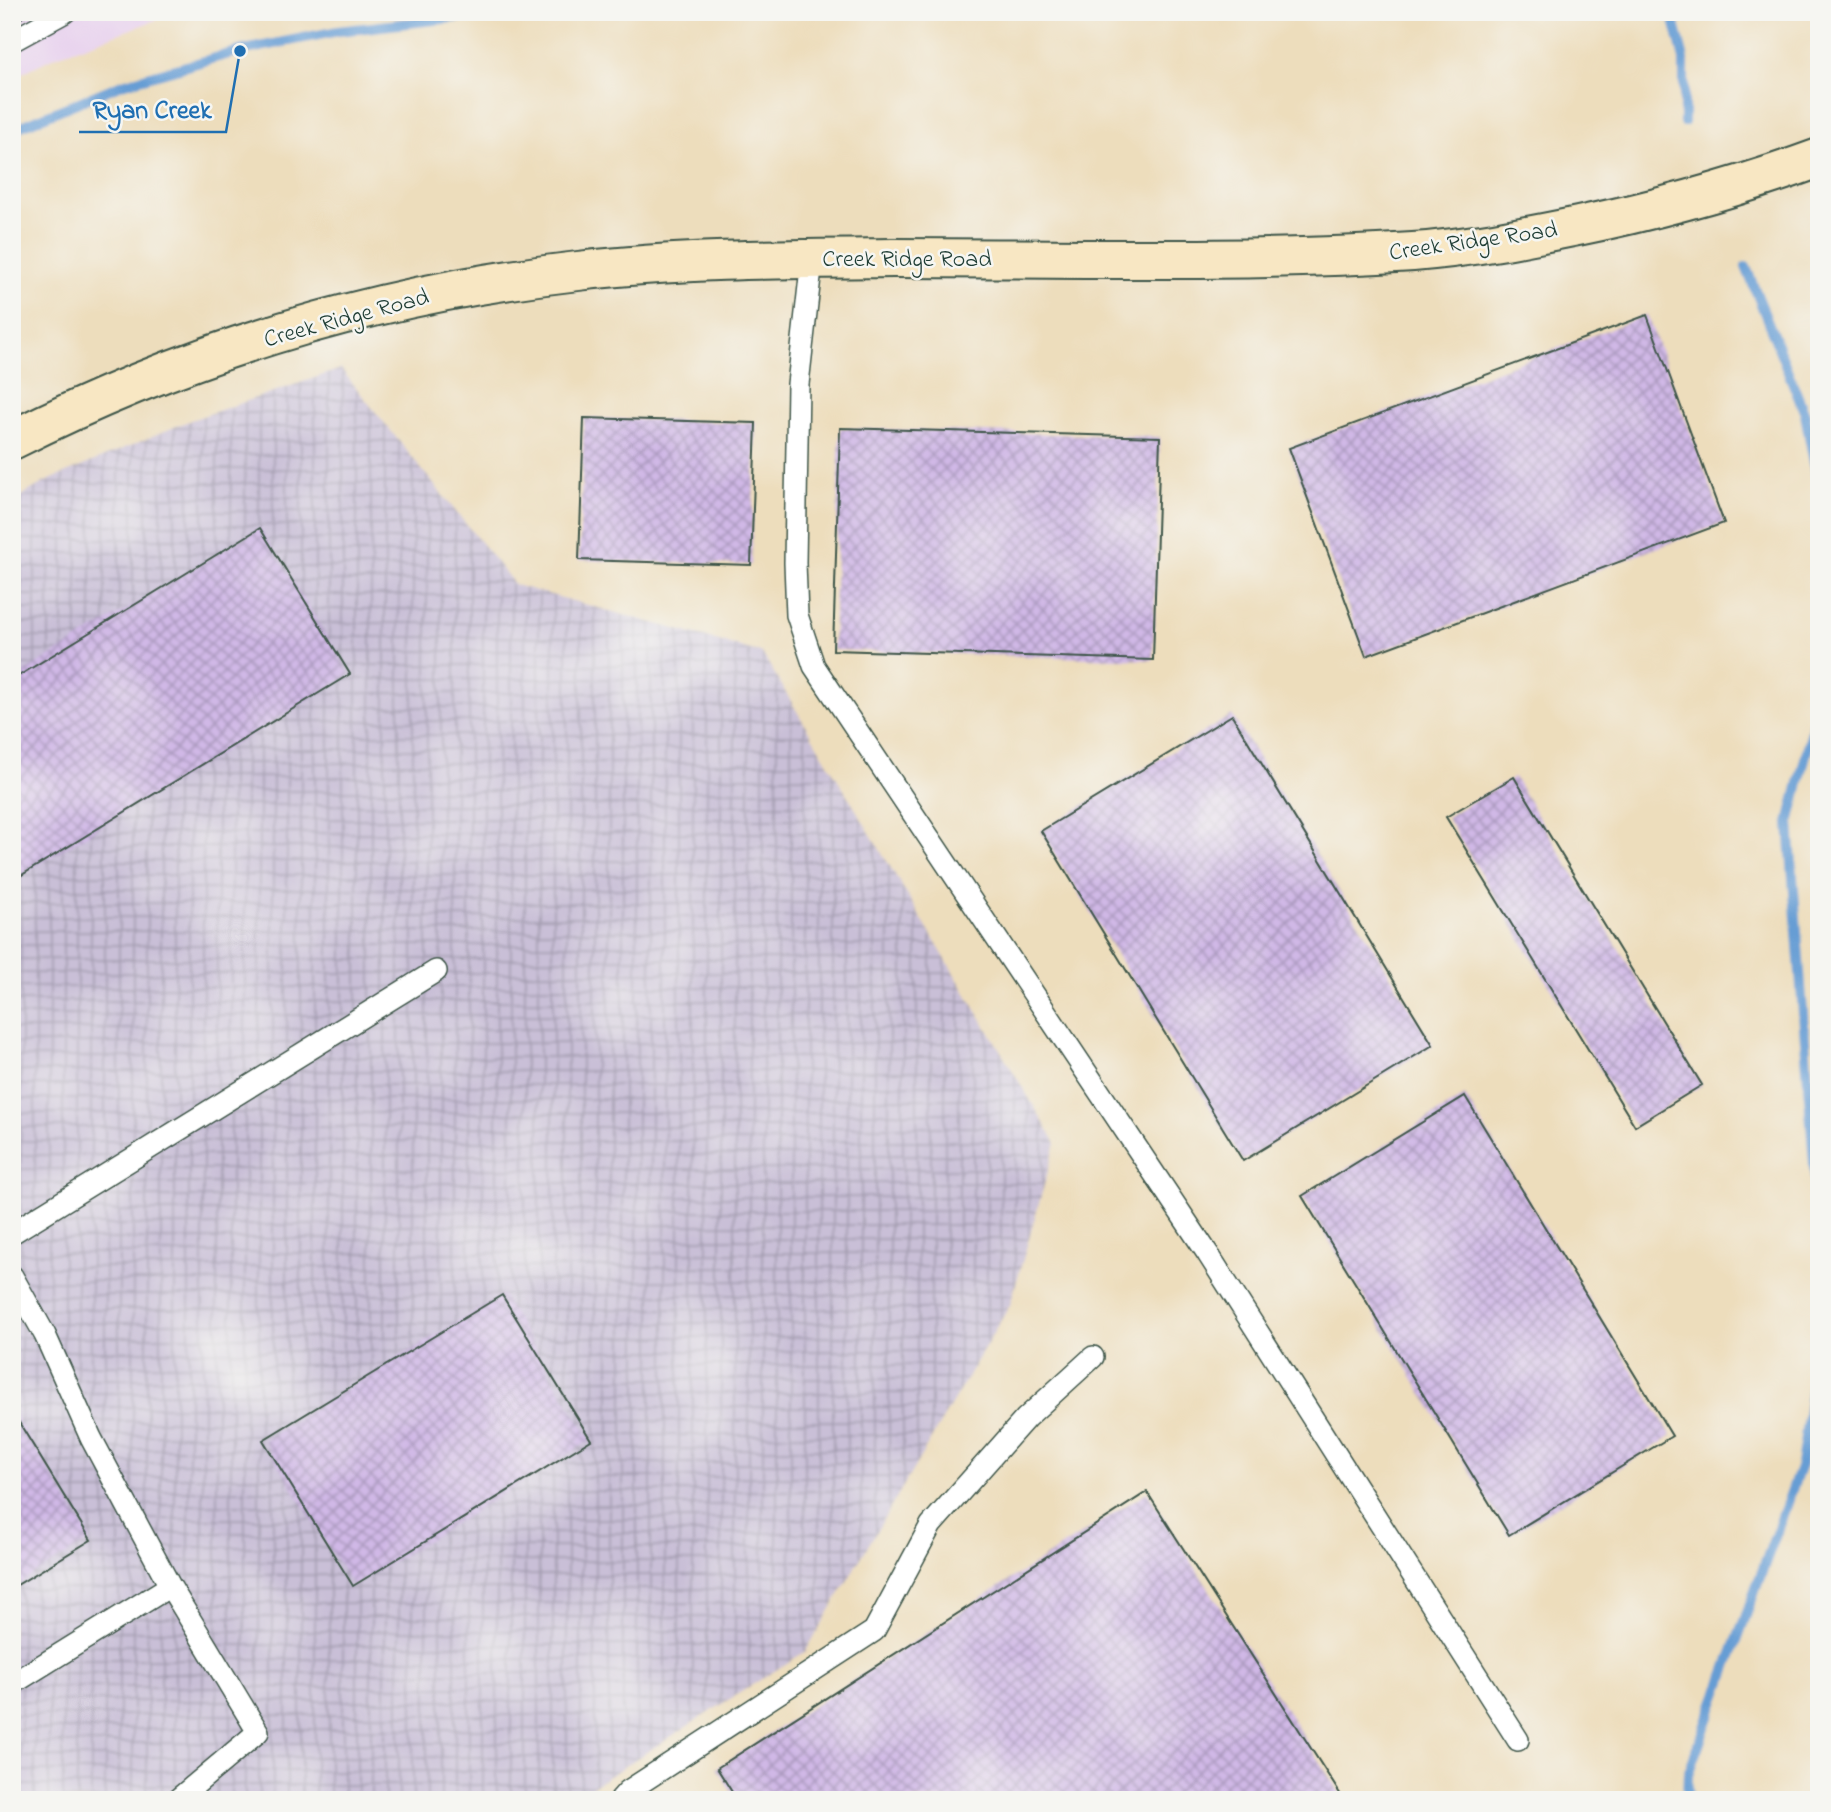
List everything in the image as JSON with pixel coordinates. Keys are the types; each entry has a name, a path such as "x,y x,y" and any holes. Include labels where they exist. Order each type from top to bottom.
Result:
{"main road":[{"name":"Creek Ridge Road","path":"12,440 68,412 160,374 249,342 417,296 579,271 666,264 812,259 1216,258 1417,251 1521,237 1613,218 1693,200 1817,163"}],"lane":[{"path":"12,41 65,12"},
{"path":"812,259 798,384 795,563 797,615 814,666 1208,1254 1518,1740"},
{"path":"12,1233 436,971"},
{"path":"12,1276 45,1335 91,1438 170,1586 258,1732 177,1800"},
{"path":"620,1800 628,1791 874,1631 930,1525 1026,1418 1093,1357"},
{"path":"12,1685 170,1586"}],"shaded area":[{"path":"12,12 178,12 54,57 12,78"},
{"path":"341,369 515,585 762,653 1056,1143 1010,1305 806,1651 571,1800 12,1800 12,501 45,482 191,420"}],"building":[{"path":"12,12 31,12 13,23"},
{"path":"1647,315 1724,523 1366,656 1289,448"},
{"path":"584,418 756,423 751,565 579,560"},
{"path":"840,428 1160,437 1153,660 833,650"},
{"path":"260,528 350,674 12,881 12,680"},
{"path":"1232,715 1433,1045 1243,1161 1041,831"},
{"path":"1514,777 1702,1085 1635,1126 1446,817"},
{"path":"1465,1096 1672,1436 1509,1535 1302,1196"},
{"path":"502,1295 591,1440 353,1586 263,1440"},
{"path":"12,1411 91,1540 12,1588"},
{"path":"1147,1492 1344,1800 737,1800 717,1768"}],"waterway":[{"path":"12,130 122,84 240,51 338,31 504,12"},
{"path":"1672,12 1684,59 1684,122"},
{"path":"1746,267 1805,414 1819,489"},
{"path":"1819,702 1789,823 1819,1231"},
{"path":"1687,1800 1688,1774 1801,1465 1819,1341"}],"place":[{"name":"Ryan Creek","path":"240,51"}]}
